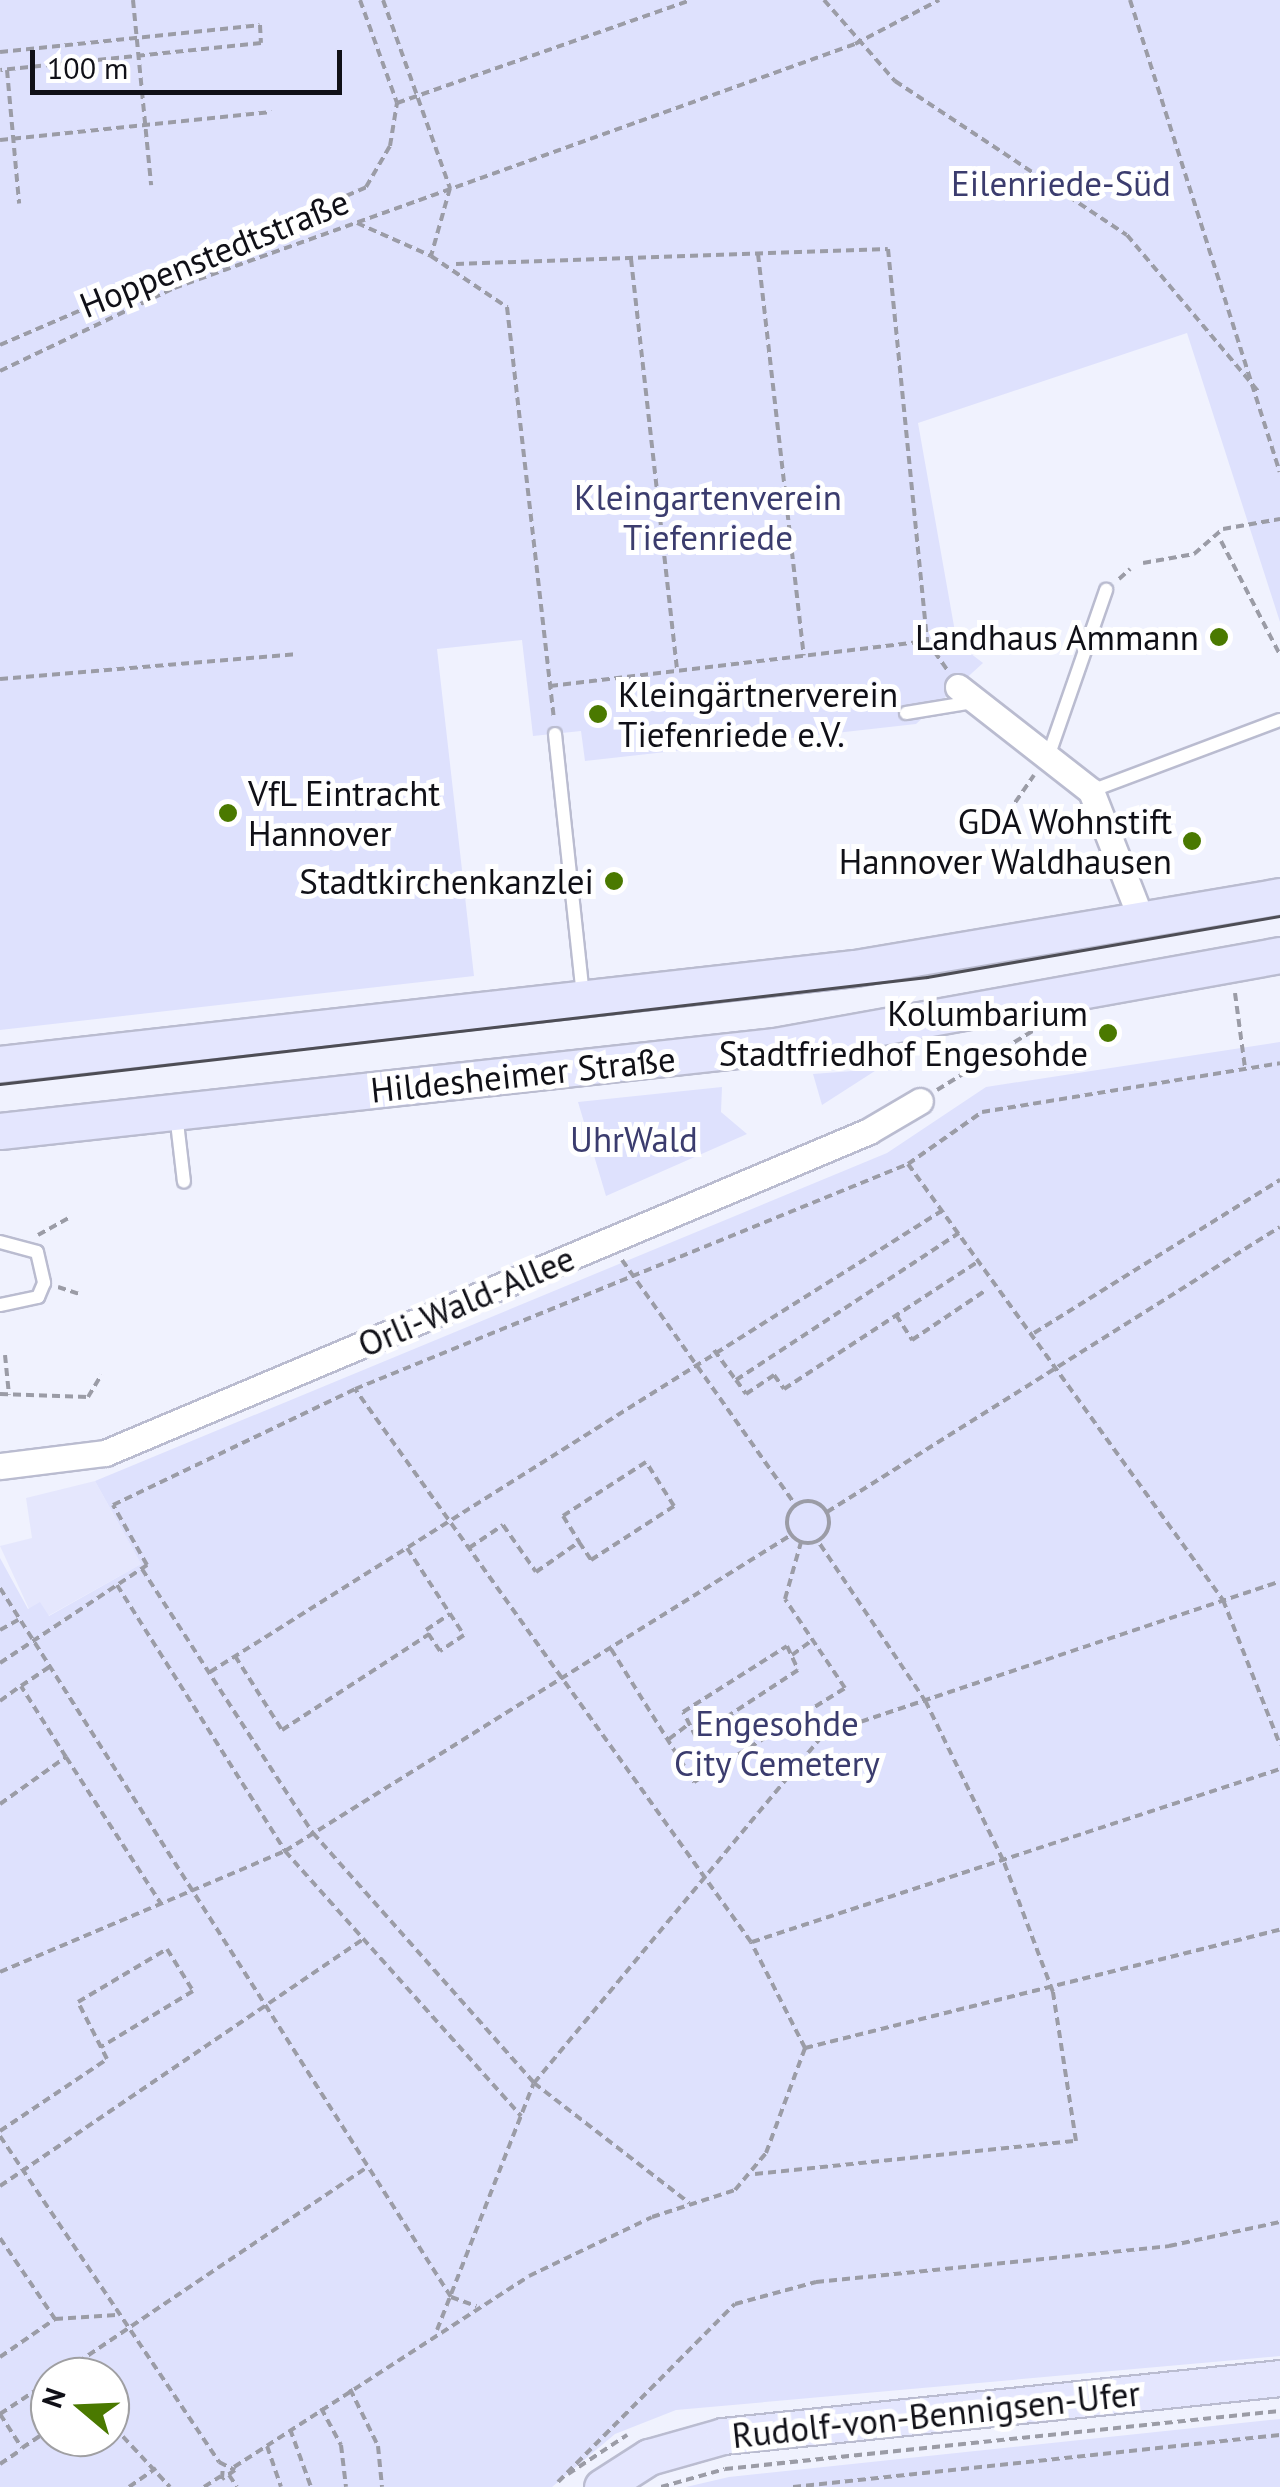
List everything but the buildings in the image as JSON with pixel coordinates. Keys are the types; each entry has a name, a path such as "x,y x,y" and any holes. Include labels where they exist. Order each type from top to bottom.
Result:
{"main road":[{"name":"Hildesheimer Straße","path":"0,1064 584,1000 1142,921 1280,896"},
{"name":"Hildesheimer Straße","path":"0,1131 775,1046 1280,955"},
{"name":"Rudolf-von-Bennigsen-Ufer","path":"602,2487 649,2458 724,2436 1280,2378"}],"street":[{"path":"965,694 1049,754 1092,791 1142,921"},
{"name":"Orli-Wald-Allee","path":"0,1466 105,1453 612,1240 920,1101"}],"lane":[{"path":"1049,754 1106,590"},
{"path":"906,712 965,694"},
{"path":"1092,791 1280,720"},
{"path":"555,734 584,1000"},
{"path":"176,1112 184,1182"},
{"path":"0,1242 26,1242 44,1283 38,1297 0,1305"}],"path":[{"path":"133,0 151,184"},
{"path":"0,346 366,187 390,146 396,104 360,0"},
{"path":"383,0 450,188 430,256"},
{"path":"396,104 692,0"},
{"path":"824,0 855,44 1126,234 1258,391"},
{"name":"Hoppenstedtstraße","path":"0,370 174,288 855,44 939,0"},
{"path":"1130,0 1258,391 1280,472"},
{"path":"0,52 260,25 261,43 3,70 20,203"},
{"path":"0,140 272,112"},
{"path":"355,222 456,264 888,249 927,642 965,694"},
{"path":"758,254 804,655"},
{"path":"632,259 678,670"},
{"path":"456,264 507,307 555,734"},
{"path":"1280,519 1223,528 1220,540 1280,655"},
{"path":"1143,563 1220,540"},
{"path":"550,686 927,642"},
{"path":"0,679 295,654"},
{"path":"1008,813 1049,754"},
{"path":"1233,978 1245,1068"},
{"path":"920,1101 1043,1025"},
{"path":"689,2202 534,2084 313,1833 142,1569 114,1504 356,1389 908,1164 982,1112 1280,1063"},
{"path":"908,1164 1058,1364 1223,1600 1280,1745"},
{"path":"1034,1333 1280,1180"},
{"path":"210,1672 450,1522 694,1362 943,1210"},
{"path":"26,1242 71,1217"},
{"path":"818,1540 827,1512 1280,1227"},
{"path":"736,1380 959,1232"},
{"path":"612,1240 630,1276 795,1504 791,1536"},
{"path":"714,1350 746,1394 774,1376 784,1389 980,1260"},
{"path":"896,1316 912,1340 986,1290"},
{"path":"4,1355 9,1396"},
{"path":"0,1394 88,1397 102,1376"},
{"path":"356,1389 751,1942 805,2048 756,2174"},
{"path":"646,1462 674,1506 591,1560 579,1542 562,1516 646,1462"},
{"path":"795,1504 816,1502 827,1512"},
{"path":"469,1548 503,1524 536,1572 579,1542"},
{"path":"791,1536 801,1542 818,1540"},
{"path":"0,1972 286,1851 791,1536"},
{"path":"204,2487 228,2475 266,2445 476,2306 689,2202 756,2174 1076,2141 1053,1992 1003,1860 926,1702 818,1540"},
{"path":"611,1650 694,1782 845,1688 785,1599 801,1542"},
{"path":"407,1548 464,1635 440,1651 429,1634"},
{"path":"0,1663 142,1569"},
{"path":"437,2330 534,2084 824,1734 1280,1582"},
{"path":"118,1585 286,1851 521,2116"},
{"path":"0,1588 451,2297 476,2306"},
{"path":"235,1656 282,1730 429,1634 450,1614"},
{"path":"0,1630 19,1620"},
{"path":"792,1655 813,1640"},
{"path":"787,1646 798,1670 696,1737 689,1724 683,1712 787,1646"},
{"path":"0,1701 49,1667"},
{"path":"21,1686 160,1904"},
{"path":"668,1740 689,1724"},
{"path":"0,1804 66,1756"},
{"path":"751,1942 1280,1770"},
{"path":"805,2048 1053,1992 1280,1930"},
{"path":"0,2186 364,1940"},
{"path":"101,2048 192,1991 167,1949 78,2002 101,2048 107,2059 0,2133 117,2314 221,2464 221,2476"},
{"path":"86,2357 366,2168"},
{"path":"558,2482 735,2304 816,2282 1169,2246 1280,2222"},
{"path":"0,2238 55,2318"},
{"path":"0,2357 55,2318 103,2322 117,2314"},
{"path":"350,2389 378,2446 382,2487"},
{"path":"22,2448 0,2414 30,2394"},
{"path":"321,2408 340,2446 346,2487"},
{"path":"661,2487 725,2470 1280,2411"},
{"path":"290,2430 310,2487"},
{"path":"793,2487 1280,2435"},
{"path":"0,2464 30,2443"},
{"path":"130,2443 170,2487"},
{"path":"266,2445 281,2487"},
{"path":"221,2464 234,2468"},
{"path":"128,2487 156,2468"},
{"path":"228,2475 237,2487"}],"shaded area":[{"path":"95,1481 141,1564 48,1616 29,1609 0,1546 32,1538 26,1498"}],"green space":[{"path":"0,0 1280,0 1280,622 1187,333 918,423 957,643 983,663 916,724 585,761 581,731 533,736 522,640 437,649 474,976 0,1030"},
{"name":"Engesohde City Cemetery","path":"1280,1042 1280,2356 676,2410 615,2434 552,2487 0,2487 0,1558 28,1609 40,1602 49,1616 141,1564 95,1481 887,1153 986,1087"},
{"path":"878,1069 822,1105 813,1074"},
{"name":"UhrWald","path":"722,1087 721,1112 747,1134 606,1196 578,1102"},
{"path":"1280,2419 1280,2487 686,2487 729,2477"}],"tram line":[{"path":"0,1084 927,977 1280,916"}],"place":[{"name":"Landhaus Ammann","path":"1219,637"},
{"name":"Kleingärtnerverein Tiefenriede e.V.","path":"598,714"},
{"name":"VfL Eintracht Hannover","path":"228,813"},
{"name":"GDA Wohnstift Hannover Waldhausen","path":"1192,841"},
{"name":"Stadtkirchenkanzlei","path":"614,881"},
{"name":"Kolumbarium Stadtfriedhof Engesohde","path":"1108,1033"}],"park label":[{"name":"Eilenriede-Süd","path":"1061,183"},
{"name":"Kleingartenverein Tiefenriede","path":"708,517"}]}
